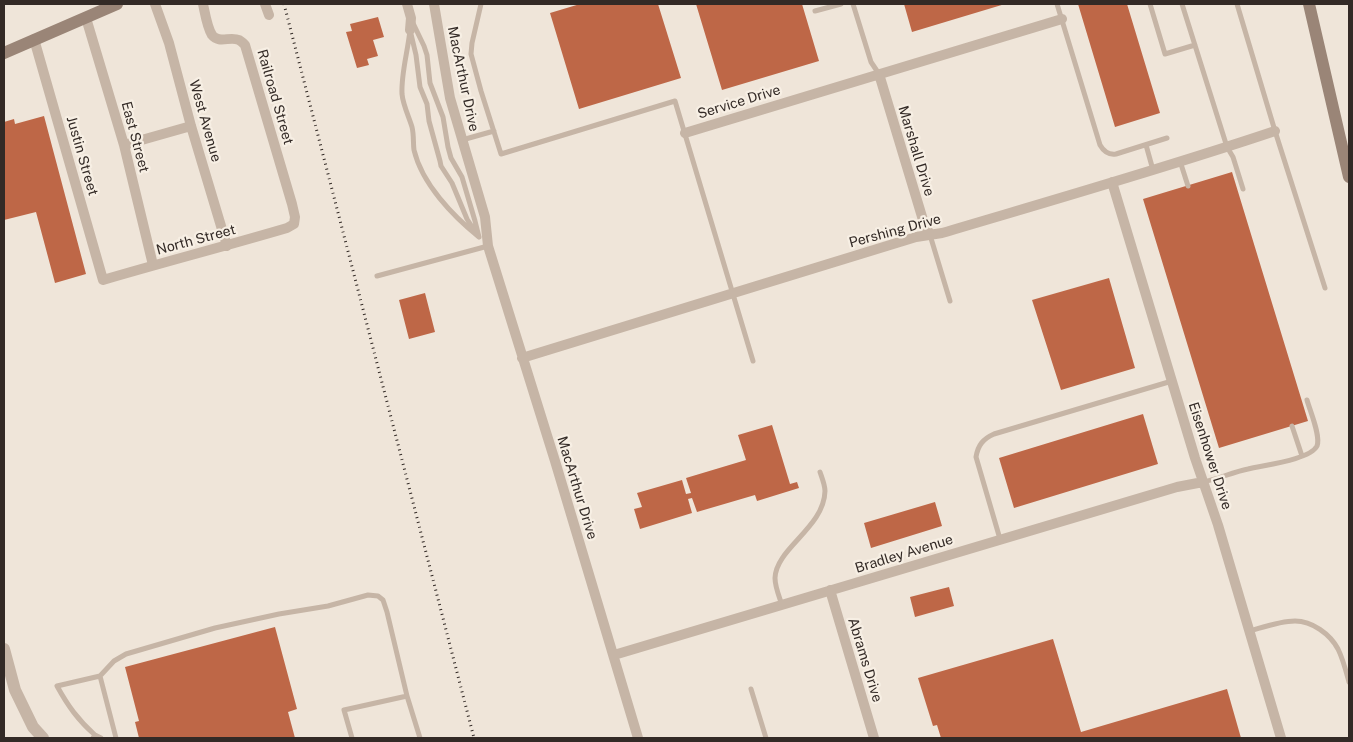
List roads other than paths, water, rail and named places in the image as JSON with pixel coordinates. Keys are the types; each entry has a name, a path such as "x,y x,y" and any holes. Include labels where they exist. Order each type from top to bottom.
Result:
{"main road":[{"path":"1310,4 1349,177"},
{"path":"4,53 112,5"}],"street":[{"name":"West Avenue","path":"156,4 227,246"},
{"name":"Railroad Street","path":"203,4 210,31 214,37 218,40 240,40 245,46 292,204 294,224"},
{"path":"266,4 269,15"},
{"path":"407,4 411,18 410,30"},
{"name":"MacArthur Drive","path":"434,4 450,98 486,217 488,246 614,654 638,738"},
{"name":"East Street","path":"86,18 124,145 153,265"},
{"name":"Service Drive","path":"685,133 1062,19"},
{"name":"Justin Street","path":"34,39 104,280"},
{"name":"Marshall Drive","path":"879,74 923,220 930,235"},
{"path":"124,145 192,126"},
{"name":"Pershing Drive","path":"522,358 916,238 942,233 1153,170 1275,131"},
{"name":"Eisenhower Drive","path":"1112,182 1203,482 1218,525 1281,738"},
{"name":"North Street","path":"104,280 227,246 287,228 294,224"},
{"path":"479,238 488,246"},
{"name":"Bradley Avenue","path":"614,654 1177,487 1203,482"},
{"name":"Abrams Drive","path":"830,590 874,738"},
{"path":"5,657 15,690 22,705 33,727 43,738"}],"lane":[{"path":"462,140 494,131 471,54 481,4"},
{"path":"815,11 841,4"},
{"path":"853,4 871,62 879,74"},
{"path":"1057,4 1102,148 1106,152 1113,154 1167,138"},
{"path":"1150,4 1165,54 1195,45"},
{"path":"1182,4 1227,147 1233,157 1243,189"},
{"path":"1237,4 1325,288"},
{"path":"411,18 424,46 430,83 443,117 451,158 462,178 476,221 479,238"},
{"path":"410,30 402,95 413,130 417,159 426,179 461,223 479,238"},
{"path":"410,30 416,54 420,87 427,104 429,121 440,161 479,238"},
{"name":"Service Drive","path":"494,131 502,154 675,101 685,133"},
{"path":"685,133 753,360"},
{"path":"1146,145 1153,170"},
{"path":"1180,161 1188,186"},
{"path":"930,235 950,300"},
{"path":"376,276 488,246"},
{"path":"1000,540 976,457 979,446 985,438 1172,380"},
{"path":"1203,482 1248,469 1272,465 1302,456 1314,450 1318,440 1307,400"},
{"path":"1292,426 1302,456"},
{"path":"782,605 775,584 776,571 779,563 810,526 819,512 825,494 820,472"},
{"path":"96,737 67,705 57,686 100,676 114,661 126,654 215,628 279,614 328,606 373,595 378,596 382,600 387,612 420,738"},
{"path":"1249,631 1278,623 1296,621 1305,622 1317,627 1339,650 1349,682"},
{"path":"100,676 116,738"},
{"path":"751,689 766,738"},
{"path":"352,738 344,710 408,696"}],"railway":[{"path":"284,4 474,738"}]}
